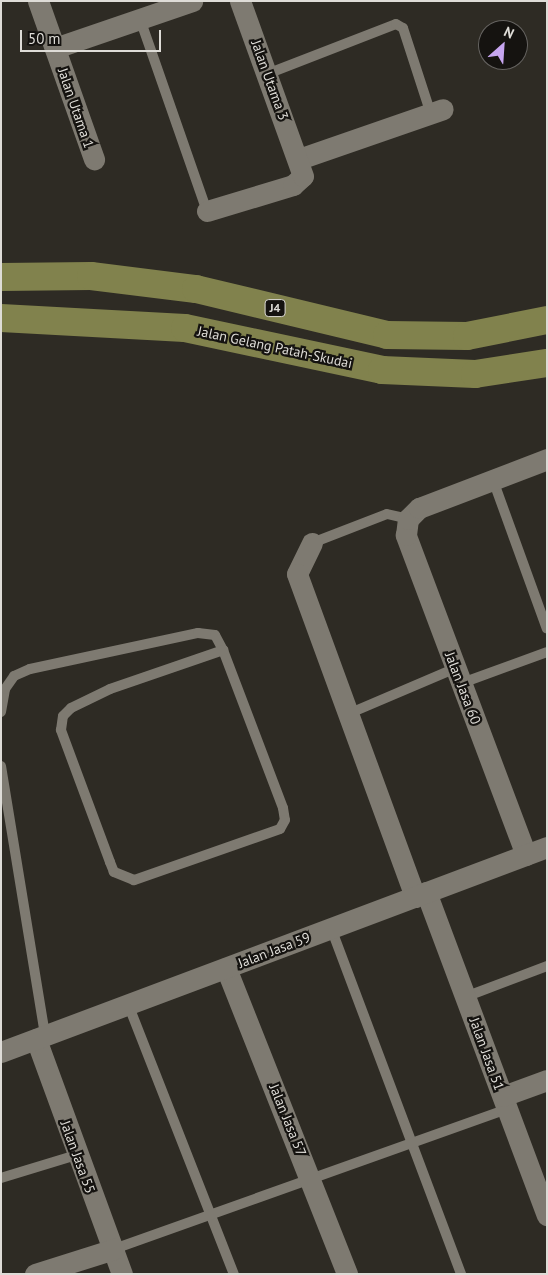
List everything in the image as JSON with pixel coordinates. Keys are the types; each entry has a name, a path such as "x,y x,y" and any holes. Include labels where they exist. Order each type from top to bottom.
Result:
{"main road":[{"name":"J4","path":"1,277 92,276 196,289 387,335 467,336 547,320"},
{"name":"Jalan Gelang Patah-Skudai","path":"1,318 185,328 382,370 476,374 547,363"}],"street":[{"name":"Jalan Utama 1","path":"38,1 94,159"},
{"path":"55,48 192,1"},
{"name":"Jalan Utama 3","path":"240,1 301,168"},
{"path":"207,211 293,185 301,168 437,112"},
{"path":"408,519 419,508 547,460"},
{"name":"Jalan Jasa 60","path":"408,519 406,535 526,855"},
{"name":"Jalan Jasa 51","path":"312,543 297,574 348,714 421,895 465,997 547,1215"},
{"name":"Jalan Jasa 59","path":"1,1052 547,847"},
{"name":"Jalan Jasa 57","path":"226,968 347,1274"},
{"name":"Jalan Jasa 55","path":"41,1037 76,1155 114,1248 122,1274"},
{"path":"505,1103 547,1080"},
{"path":"35,1274 114,1248"}],"lane":[{"path":"140,19 207,211"},
{"path":"268,74 396,24 403,28 437,112"},
{"path":"493,480 547,629"},
{"path":"312,543 387,514 408,519"},
{"path":"1,712 5,689 14,676 30,669 198,633 215,634 223,650 285,820 280,829 134,880 122,878 114,872 61,730 63,716 71,708 110,689 223,650"},
{"path":"348,714 459,675 547,652"},
{"path":"1,766 41,1037"},
{"path":"331,928 461,1274"},
{"path":"465,997 547,966"},
{"path":"128,1004 234,1274"},
{"path":"114,1248 413,1142 505,1103"},
{"path":"1,1178 76,1155"}]}
